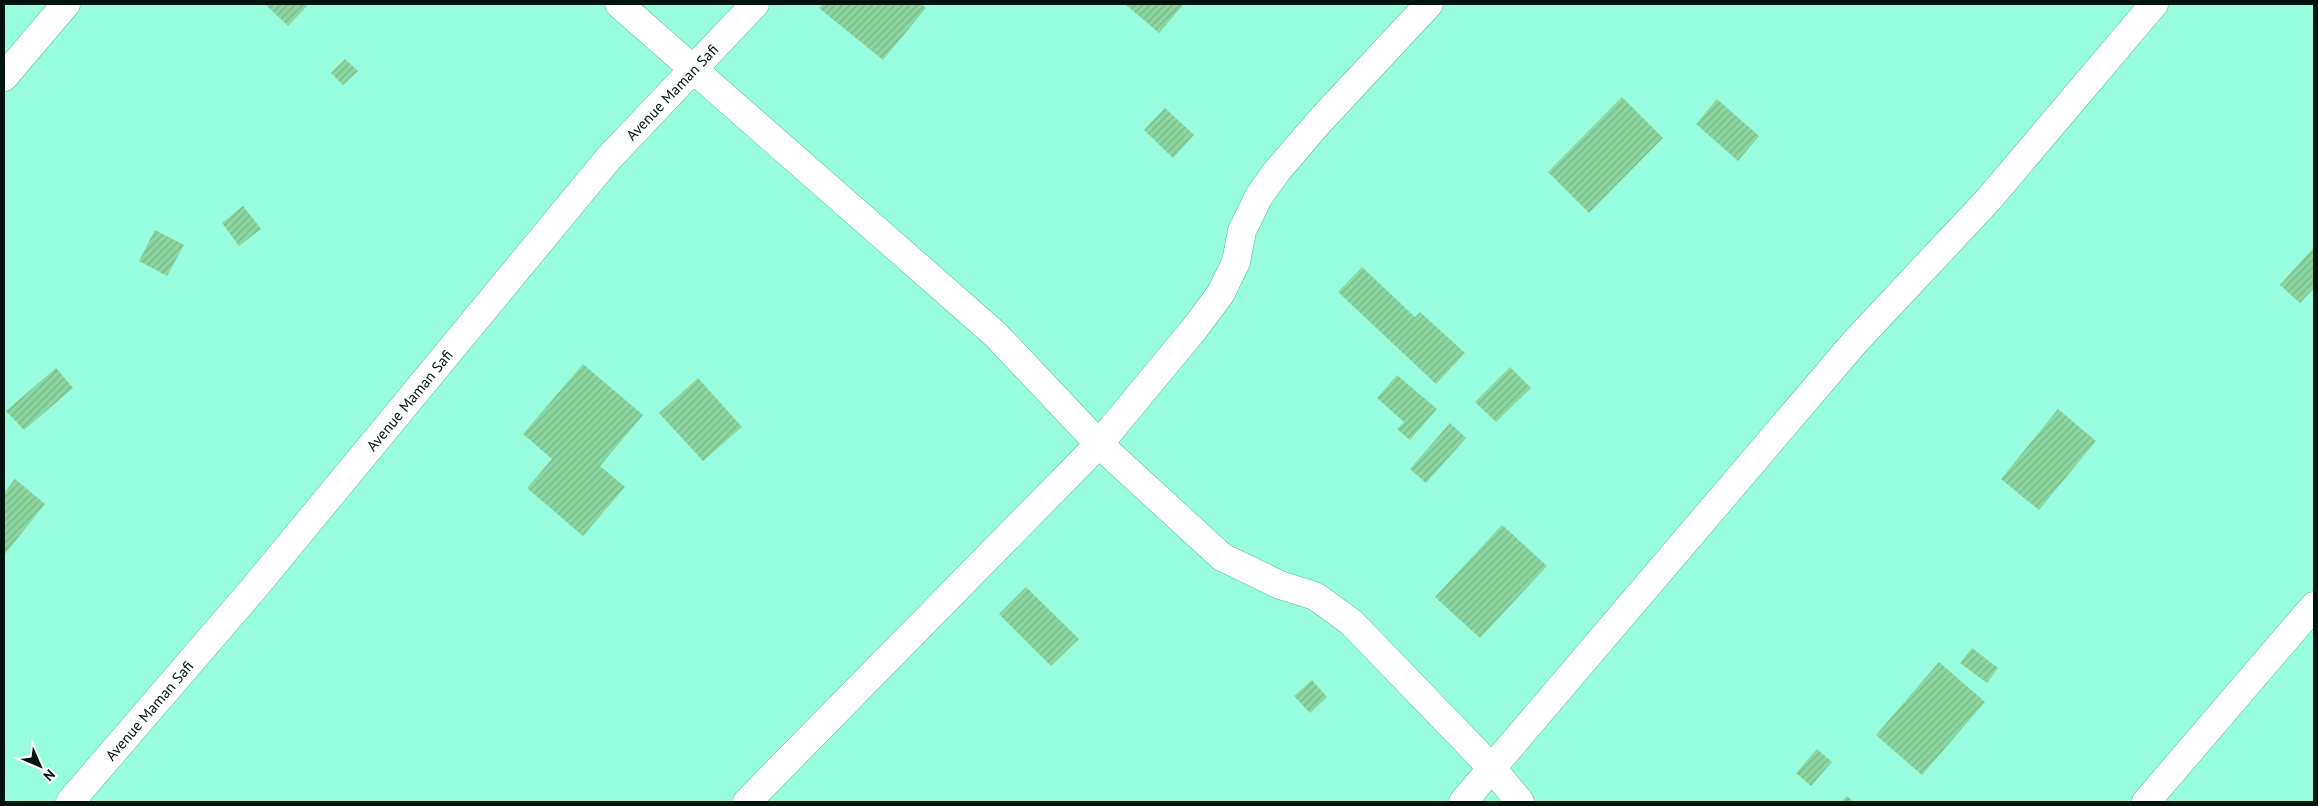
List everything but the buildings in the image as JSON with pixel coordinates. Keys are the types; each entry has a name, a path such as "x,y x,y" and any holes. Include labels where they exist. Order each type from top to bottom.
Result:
{"street":[{"path":"4,77 66,4"},
{"path":"619,4 995,334 1098,444 1222,557 1280,585 1315,596 1351,622 1492,768 1520,802"},
{"name":"Avenue Maman Safi","path":"70,802 254,588 608,158 755,4"},
{"path":"747,802 1098,444 1195,328 1221,293 1236,262 1242,231 1258,196 1319,122 1429,4"},
{"path":"1463,802 1854,343 1989,199 2154,4"},
{"path":"2146,802 2314,606"}]}
